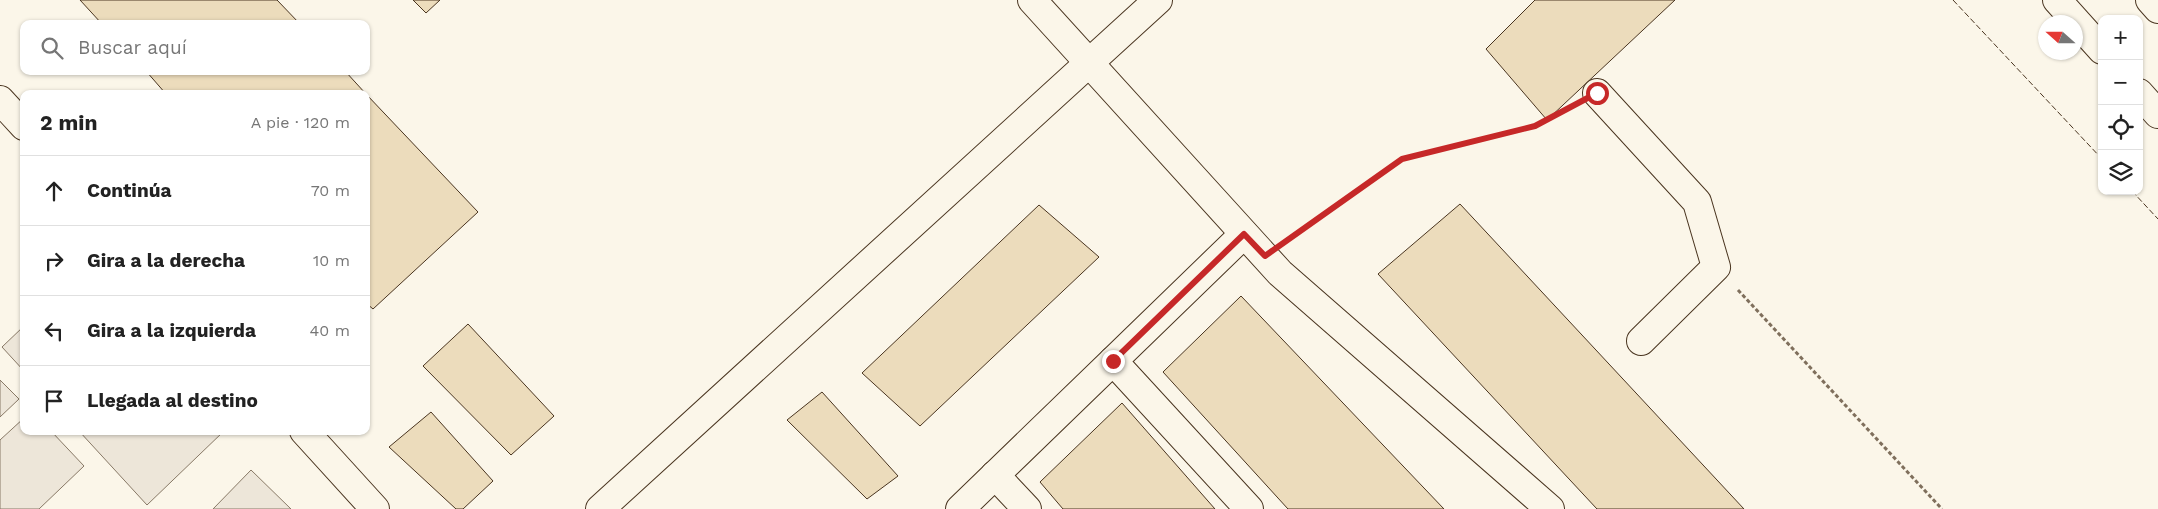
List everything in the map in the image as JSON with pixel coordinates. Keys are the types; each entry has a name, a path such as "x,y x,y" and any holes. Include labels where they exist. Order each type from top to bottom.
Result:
{"main road":[{"path":"1032,0 1280,273 1550,509"},
{"path":"600,509 1158,0"},
{"path":"2058,0 2098,45"},
{"path":"2150,0 2158,9"},
{"path":"1597,93 1697,202 1716,267 1641,341"},
{"path":"2143,97 2158,114"},
{"path":"0,100 20,122"},
{"path":"960,509 1244,234"},
{"path":"1113,361 1249,509"},
{"path":"308,435 375,509"},
{"path":"995,475 1027,509"}],"path":[{"path":"1265,256 1402,159 1535,126 1597,93"},
{"path":"1716,267 1942,509"}],"shaded area":[{"path":"20,330 20,367 2,347"},
{"path":"0,380 19,399 0,417"},
{"path":"20,422 20,435 55,435 84,466 39,509 0,509 0,440"},
{"path":"83,435 220,435 147,505"},
{"path":"251,470 291,509 213,509"}],"building":[{"path":"80,0 277,0 296,20 98,20"},
{"path":"413,0 440,0 426,13"},
{"path":"1535,0 1675,0 1547,120 1486,49"},
{"path":"149,75 349,75 362,90 163,90"},
{"path":"370,98 478,212 373,309 370,306"},
{"path":"1460,204 1744,509 1597,509 1378,274"},
{"path":"1039,205 1099,257 920,426 862,373"},
{"path":"1241,296 1444,509 1288,509 1163,372"},
{"path":"468,324 554,416 511,455 423,366"},
{"path":"822,392 898,476 867,499 787,420"},
{"path":"1122,403 1215,509 1063,509 1040,482"},
{"path":"431,412 493,481 463,509 456,509 389,447"}],"fence":[{"path":"1953,0 2098,155"},
{"path":"2136,195 2158,219"}],"route":[{"path":"1113,361 1244,234 1265,256 1402,159 1535,126 1597,93"}]}
